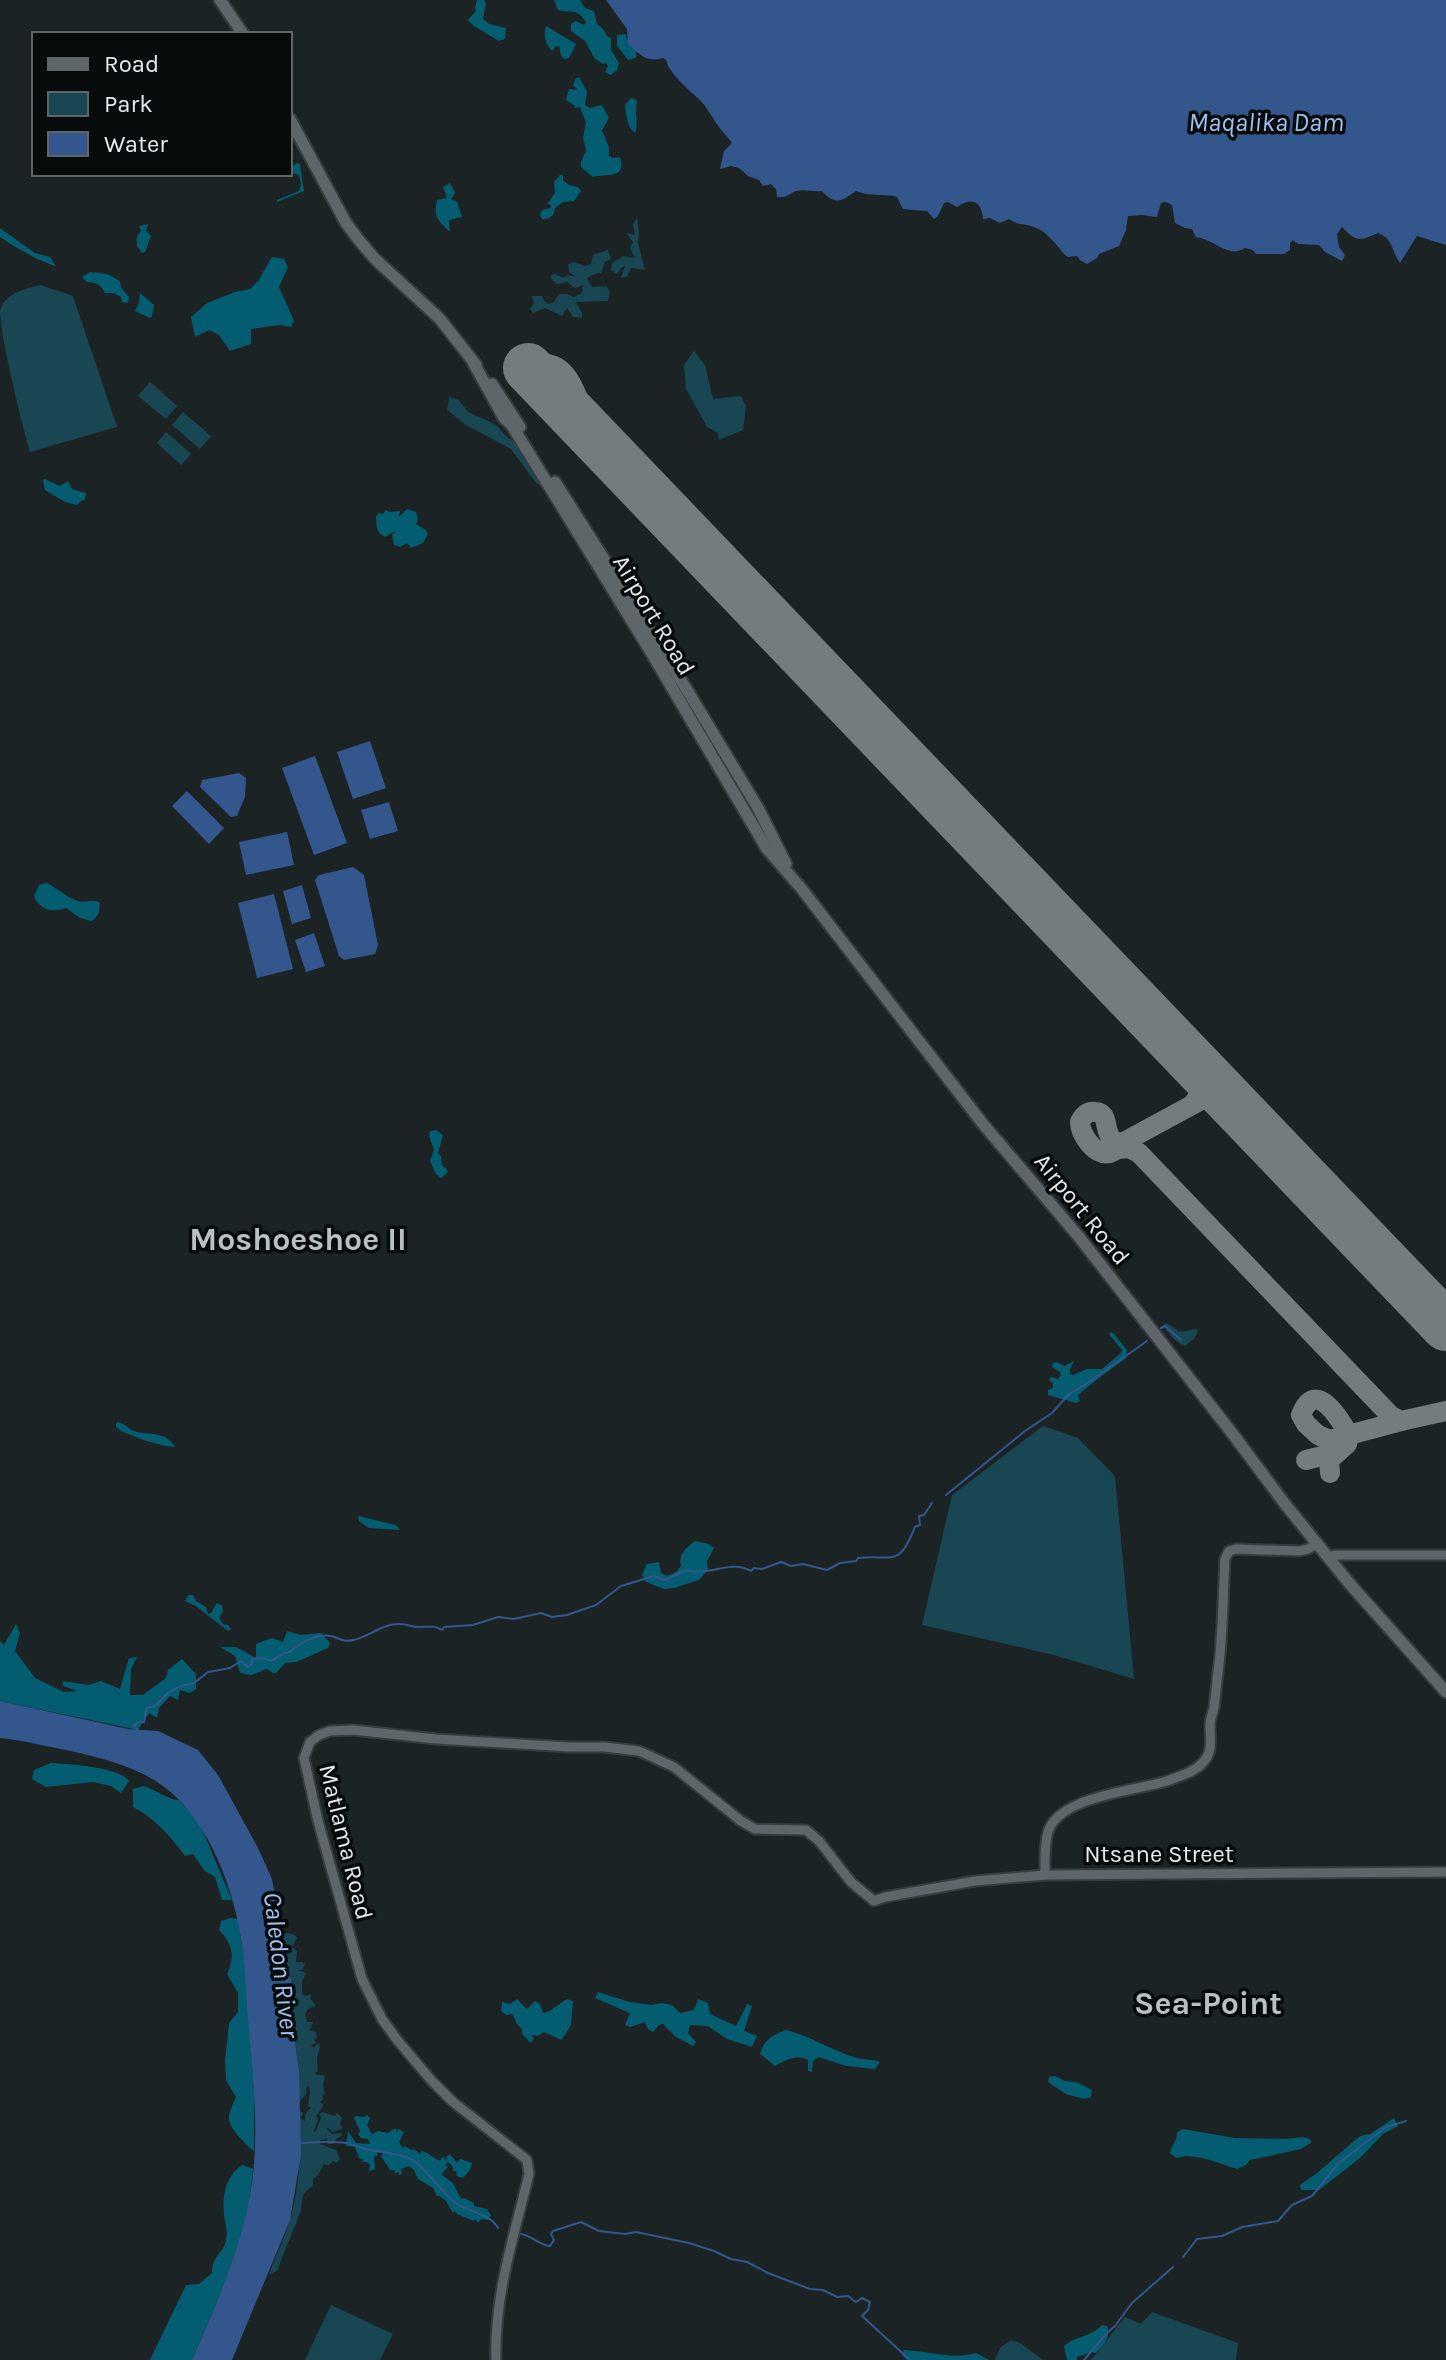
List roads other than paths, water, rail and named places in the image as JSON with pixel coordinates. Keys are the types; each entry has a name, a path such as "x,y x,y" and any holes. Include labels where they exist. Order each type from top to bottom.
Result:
{"main road":[{"path":"220,0 242,32"},
{"name":"Airport Road","path":"292,123 346,223 358,239 375,259 440,319 473,362 504,418 517,433 651,652 767,849 801,888 983,1124 1079,1237 1285,1504 1364,1600 1446,1692"}],"street":[{"path":"1045,1875 1048,1830 1069,1807 1146,1788 1195,1769 1205,1760 1210,1745 1210,1722 1222,1633 1225,1559 1229,1551 1299,1551 1318,1543"},
{"path":"1329,1557 1446,1555"},
{"name":"Matlama Road","path":"496,2360 498,2302 529,2174 527,2160 453,2102 431,2080 382,2019 362,1979 308,1777 304,1758 310,1742 330,1731 353,1730 436,1739 639,1751 674,1767 755,1829 806,1830 819,1841 851,1882 874,1901"},
{"name":"Ntsane Street","path":"874,1901 975,1881 1045,1875 1446,1872"}],"water":[{"name":"Maqalika Dam","path":"606,0 1446,0 1446,245 1417,236 1400,263 1390,242 1383,236 1378,233 1358,239 1342,227 1337,234 1339,247 1345,255 1342,261 1319,245 1298,244 1293,240 1290,250 1284,254 1256,254 1245,248 1233,251 1196,237 1192,229 1175,223 1172,205 1166,202 1161,203 1157,217 1128,216 1119,246 1099,254 1087,264 1077,256 1065,255 1039,229 1009,219 1000,223 990,218 983,219 981,208 972,201 957,207 944,203 934,219 927,211 903,209 897,197 892,196 856,191 835,200 822,191 802,190 777,197 776,189 771,184 763,186 739,168 731,166 720,169 724,151 732,143 703,103 675,76 666,60 648,58 628,44 627,29"},
{"path":"370,741 386,788 353,799 337,752"},
{"path":"315,756 347,843 314,855 282,768"},
{"path":"239,773 246,778 245,797 237,816 231,817 200,787 202,780"},
{"path":"187,791 224,828 209,844 172,806"},
{"path":"389,802 398,831 370,839 361,810"},
{"path":"287,832 294,865 246,875 239,842"},
{"path":"353,867 364,875 378,945 375,954 344,960 339,956 315,880 319,875"},
{"path":"302,885 311,918 292,924 283,891"},
{"path":"274,894 293,969 257,978 238,903"},
{"path":"314,933 325,966 306,972 295,940"},
{"name":"Caledon River","path":"0,1701 128,1729 158,1731 198,1750 218,1775 272,1879 293,1990 301,2155 290,2220 232,2360 192,2360 236,2251 248,2205 254,2163 255,2106 244,1966 239,1924 227,1881 196,1820 167,1789 144,1774 106,1760 0,1738"}],"waterway":[{"path":"1161,1328 1165,1326 1181,1340"},
{"path":"946,1495 1052,1413 1069,1394 1147,1341"},
{"path":"136,1731 134,1726 144,1722 147,1708 155,1706 180,1686 194,1683 208,1672 230,1668 241,1661 248,1667 255,1659 272,1661 319,1636 349,1641 394,1624 442,1630 444,1627 473,1625 498,1617 514,1619 541,1613 552,1617 567,1615 596,1605 621,1586 654,1576 665,1580 686,1570 695,1572 735,1567 751,1571 781,1562 827,1570 858,1558 894,1557 904,1549 915,1527 920,1525 919,1516 924,1515 932,1503"},
{"path":"1183,2257 1197,2239 1222,2236 1242,2227 1278,2221 1292,2205 1312,2196 1349,2155 1386,2127 1406,2121"},
{"path":"302,2143 346,2143 408,2158 417,2163 456,2203 490,2219 498,2228"},
{"path":"521,2234 550,2246 554,2240 553,2231 581,2222 599,2231 636,2232 714,2251 837,2297 848,2296 856,2302 862,2298 870,2302 862,2316 910,2360"},
{"path":"1084,2360 1132,2303 1173,2267"}],"district":[{"name":"Moshoeshoe II","path":"298,1239"},
{"name":"Sea-Point","path":"1208,2003"}]}
